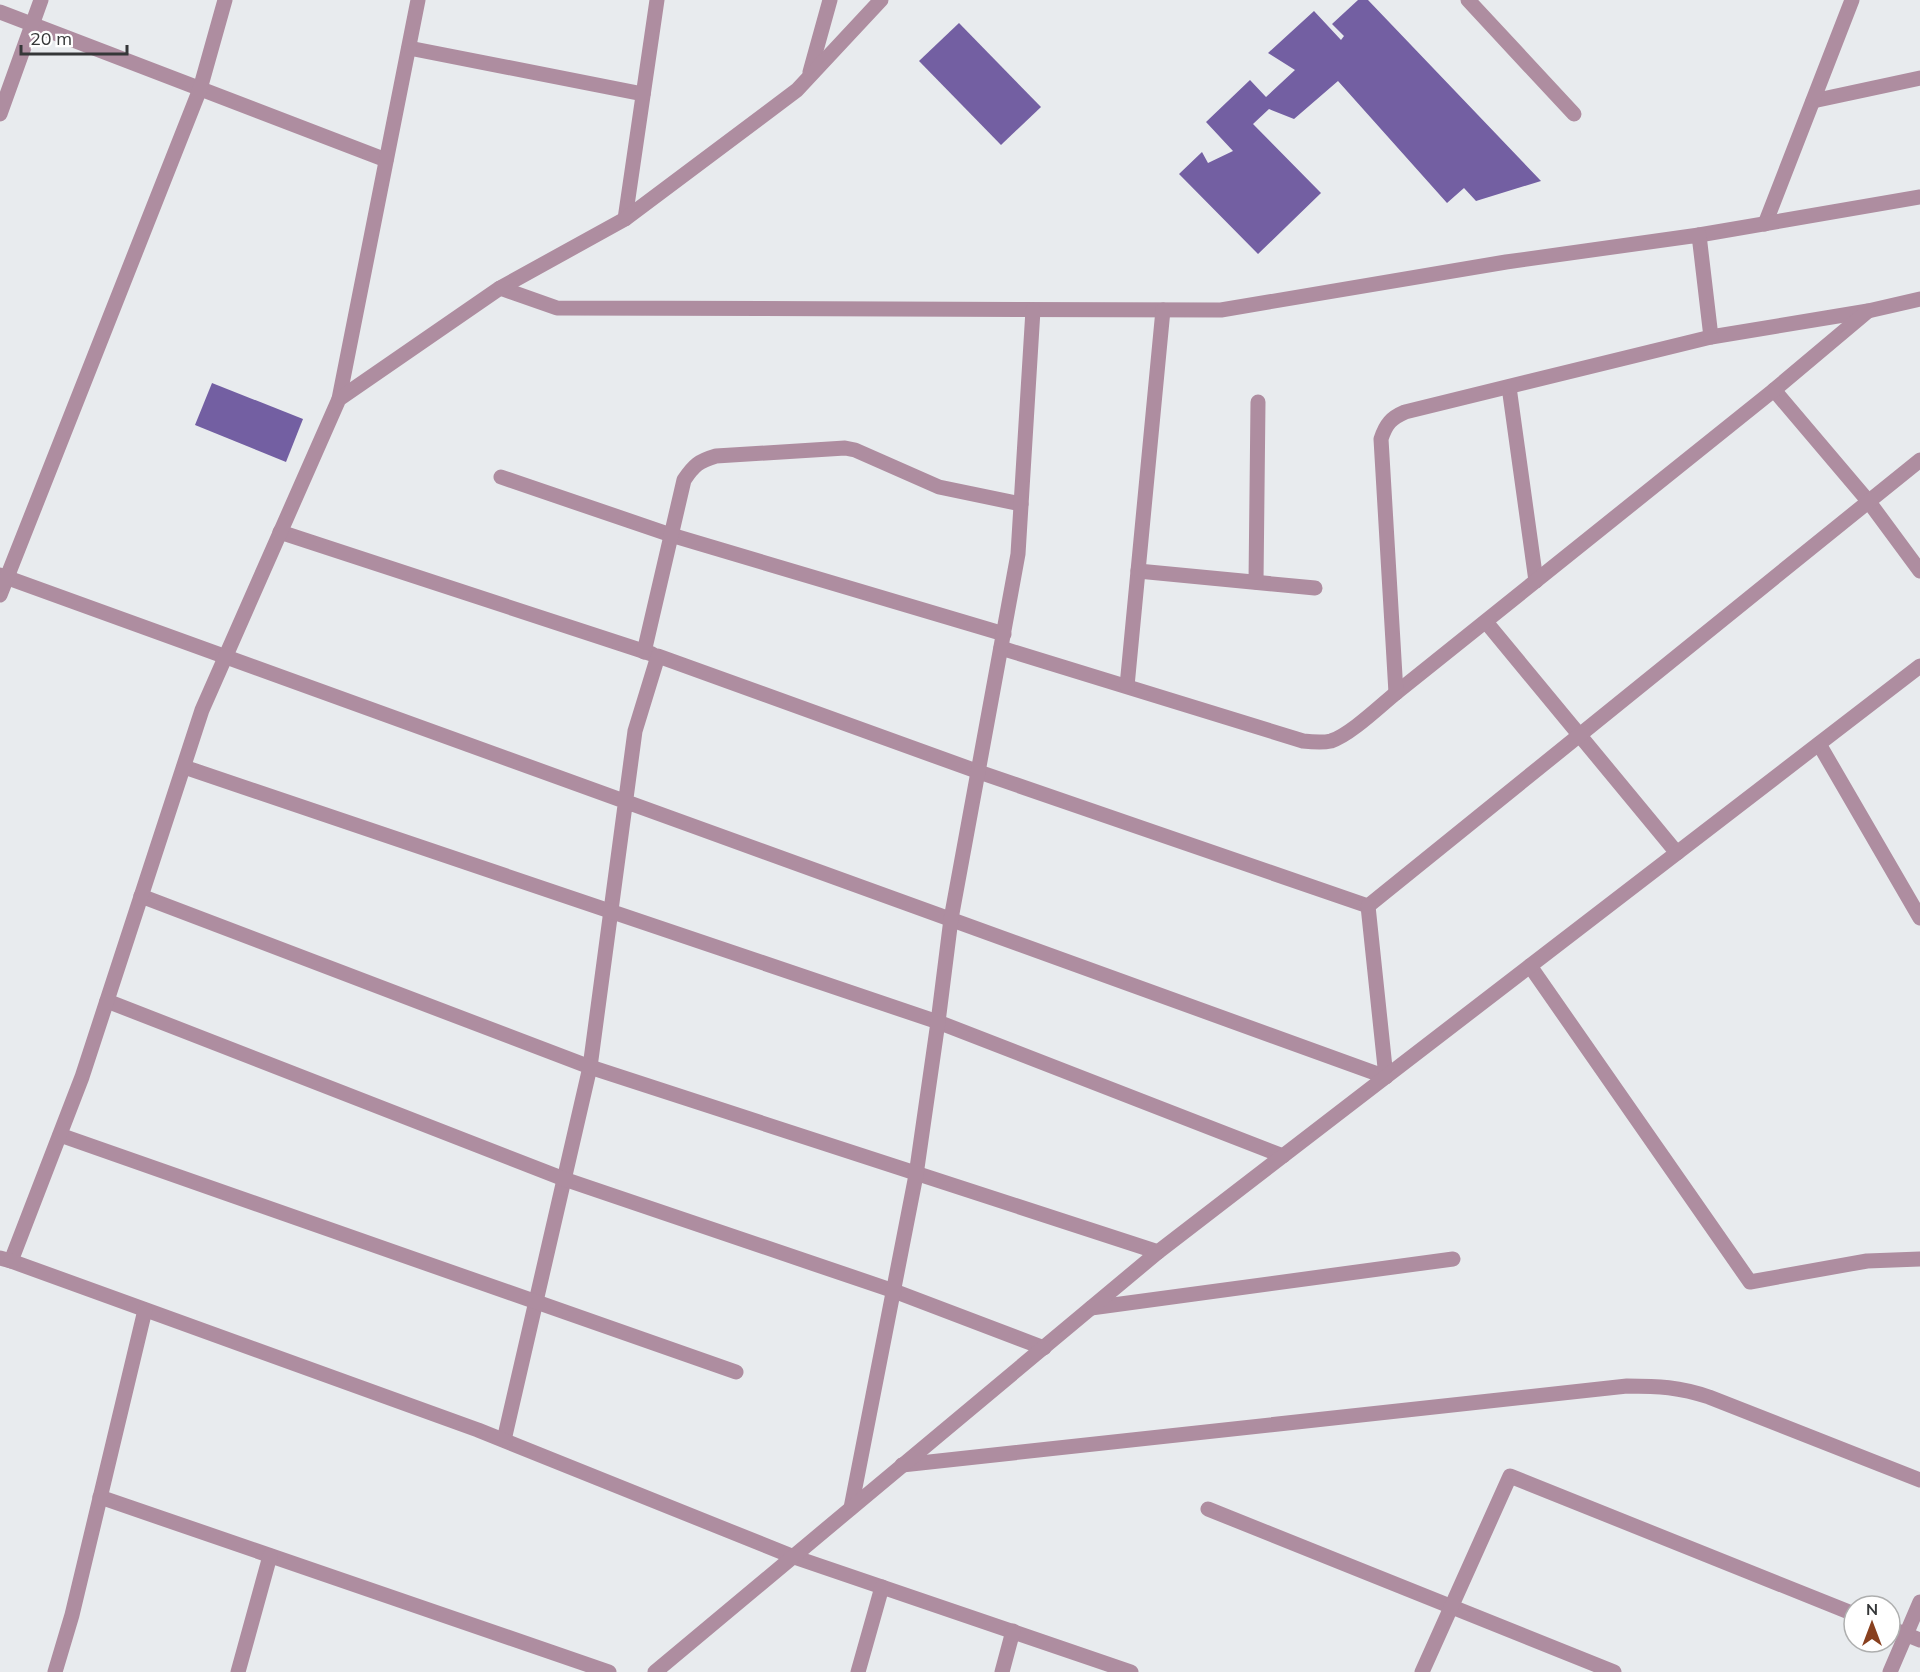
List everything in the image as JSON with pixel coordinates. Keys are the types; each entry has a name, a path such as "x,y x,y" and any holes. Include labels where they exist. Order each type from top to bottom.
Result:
{"street":[{"path":"0,114 34,25 41,0"},
{"path":"0,595 4,576 201,89 225,0"},
{"path":"418,0 339,399 202,710 82,1077 60,1135 6,1260 504,1440 794,1557 1126,1671"},
{"path":"625,219 657,0"},
{"path":"810,76 830,0"},
{"path":"339,399 500,288 625,219 797,90 881,0"},
{"path":"1468,0 1574,114"},
{"path":"1765,224 1852,0"},
{"path":"0,12 387,160"},
{"path":"409,48 643,94"},
{"path":"1813,101 1920,78"},
{"path":"500,288 557,308 1221,310 1506,262 1699,235 1920,197"},
{"path":"1699,235 1711,337"},
{"path":"1396,693 1381,439 1385,427 1393,417 1405,412 1711,337 1868,311 1920,299"},
{"path":"851,1508 916,1174 951,919 1018,554 1033,310"},
{"path":"1127,686 1163,310"},
{"path":"501,477 670,536 1003,641 1127,686 1303,741 1332,741 1343,735 1536,581 1774,390 1868,311"},
{"path":"1509,387 1536,581"},
{"path":"1774,390 1869,502 1920,571"},
{"path":"1256,582 1258,402"},
{"path":"504,1440 590,1067 635,731 651,654 670,536 684,480 691,468 701,460 716,456 845,448 855,450 939,487 1021,504"},
{"path":"1368,906 1920,460"},
{"path":"280,532 651,654 979,772 1368,906"},
{"path":"1138,571 1315,588"},
{"path":"4,576 1386,1077"},
{"path":"1486,621 1677,853"},
{"path":"656,1672 1158,1252 1920,666"},
{"path":"1818,744 1919,915"},
{"path":"184,767 938,1022 1283,1156"},
{"path":"141,896 590,1067 1158,1252"},
{"path":"1368,906 1386,1077"},
{"path":"1530,966 1750,1282 1867,1261 1920,1259"},
{"path":"107,1001 564,1179 894,1291 1044,1348"},
{"path":"60,1135 736,1372"},
{"path":"1091,1308 1453,1259"},
{"path":"55,1672 72,1615 145,1310"},
{"path":"903,1465 1627,1386 1654,1386 1683,1389 1709,1397 1920,1480"},
{"path":"1422,1672 1510,1476 1842,1609"},
{"path":"100,1497 609,1672"},
{"path":"1208,1509 1614,1672"},
{"path":"238,1672 270,1556"},
{"path":"858,1672 882,1587"},
{"path":"1890,1672 1913,1637 1920,1602"},
{"path":"1002,1672 1013,1631"}],"building":[{"path":"1358,0 1368,0 1541,181 1476,201 1464,188 1447,203 1338,81 1294,119 1269,109 1253,124 1321,193 1258,254 1179,174 1202,152 1208,163 1233,151 1206,122 1250,80 1266,97 1295,70 1268,53 1314,11 1341,40 1344,36 1332,24"},
{"path":"959,23 1041,107 1001,145 919,61"},
{"path":"212,383 303,419 286,462 195,425"}]}
